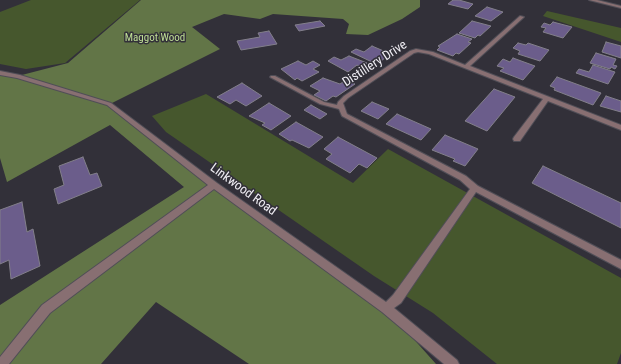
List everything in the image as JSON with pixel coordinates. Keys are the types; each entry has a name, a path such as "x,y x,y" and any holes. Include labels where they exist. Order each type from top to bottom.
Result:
{"street":[{"path":"591,0 621,7"},
{"path":"466,66 522,17"},
{"name":"Distillery Drive","path":"621,128 466,66 432,53 418,50 412,52 346,97 340,103 344,115 462,178 475,188 621,265"},
{"name":"Linkwood Road","path":"0,74 18,76 109,104 214,185 386,308 453,364"},
{"path":"273,77 322,103 342,108"},
{"path":"517,139 547,98"},
{"path":"2,364 46,309 214,185"},
{"path":"386,308 397,299 475,188"}],"green space":[{"path":"31,0 140,0 65,63 26,69 0,64 0,12"},
{"name":"Maggot Wood","path":"141,0 420,0 420,7 402,19 368,35 346,34 349,24 343,19 273,14 260,19 224,14 192,27 220,49 110,104 386,308 436,364 249,364 156,302 101,364 0,364 0,305 184,187 110,125 7,182 0,158 0,73 18,76 68,63"},
{"path":"547,11 621,28 621,42 543,16"},
{"path":"206,94 353,183 388,149 621,278 621,353 617,364 497,364 433,313 374,276 166,132 152,116"}],"building":[{"path":"453,0 473,4 468,9 448,4"},
{"path":"487,7 503,12 491,21 475,16"},
{"path":"320,21 325,26 299,31 295,25"},
{"path":"472,21 491,26 480,36 478,35 475,38 459,33"},
{"path":"553,22 572,27 563,38 543,32 546,28 541,27 544,23 550,25"},
{"path":"269,31 277,44 241,50 237,41 260,37 258,33"},
{"path":"457,34 472,39 468,42 471,43 459,54 456,53 453,56 437,50 440,47 438,46"},
{"path":"606,42 621,46 621,58 602,52"},
{"path":"518,43 526,45 528,43 549,50 540,61 518,54 520,51 513,48"},
{"path":"372,46 386,52 382,55 385,58 381,61 376,59 372,62 351,52 356,49 364,52"},
{"path":"596,53 616,59 613,65 617,66 615,69 590,63"},
{"path":"349,56 367,63 361,67 357,65 348,72 328,61 334,57 341,60"},
{"path":"513,58 535,66 523,80 500,71 504,68 497,66 503,59 510,62"},
{"path":"298,61 306,65 313,61 320,65 313,69 319,72 302,81 297,78 295,80 281,69"},
{"path":"593,65 615,72 608,84 576,73 579,69 589,72"},
{"path":"557,77 601,93 593,105 554,90 555,88 550,86"},
{"path":"323,78 340,84 346,80 355,84 336,97 333,96 326,101 314,95 320,91 310,86"},
{"path":"242,83 262,96 246,106 236,100 230,104 217,97"},
{"path":"494,89 515,97 487,131 465,121"},
{"path":"606,96 621,101 621,112 600,106"},
{"path":"372,102 389,109 378,119 361,111"},
{"path":"269,103 291,116 271,130 262,125 265,123 249,116"},
{"path":"311,105 327,114 320,119 304,110"},
{"path":"397,114 431,129 421,140 386,124"},
{"path":"296,122 323,137 309,148 292,140 290,141 279,134"},
{"path":"445,135 478,149 465,166 453,161 455,159 432,150"},
{"path":"338,137 377,158 367,168 359,164 350,173 326,159 332,154 324,149"},
{"path":"83,157 90,175 97,173 102,186 58,204 54,189 64,185 59,166"},
{"path":"543,166 621,203 621,228 532,183"},
{"path":"22,202 27,232 33,229 40,266 11,279 9,260 0,264 0,210"}]}
